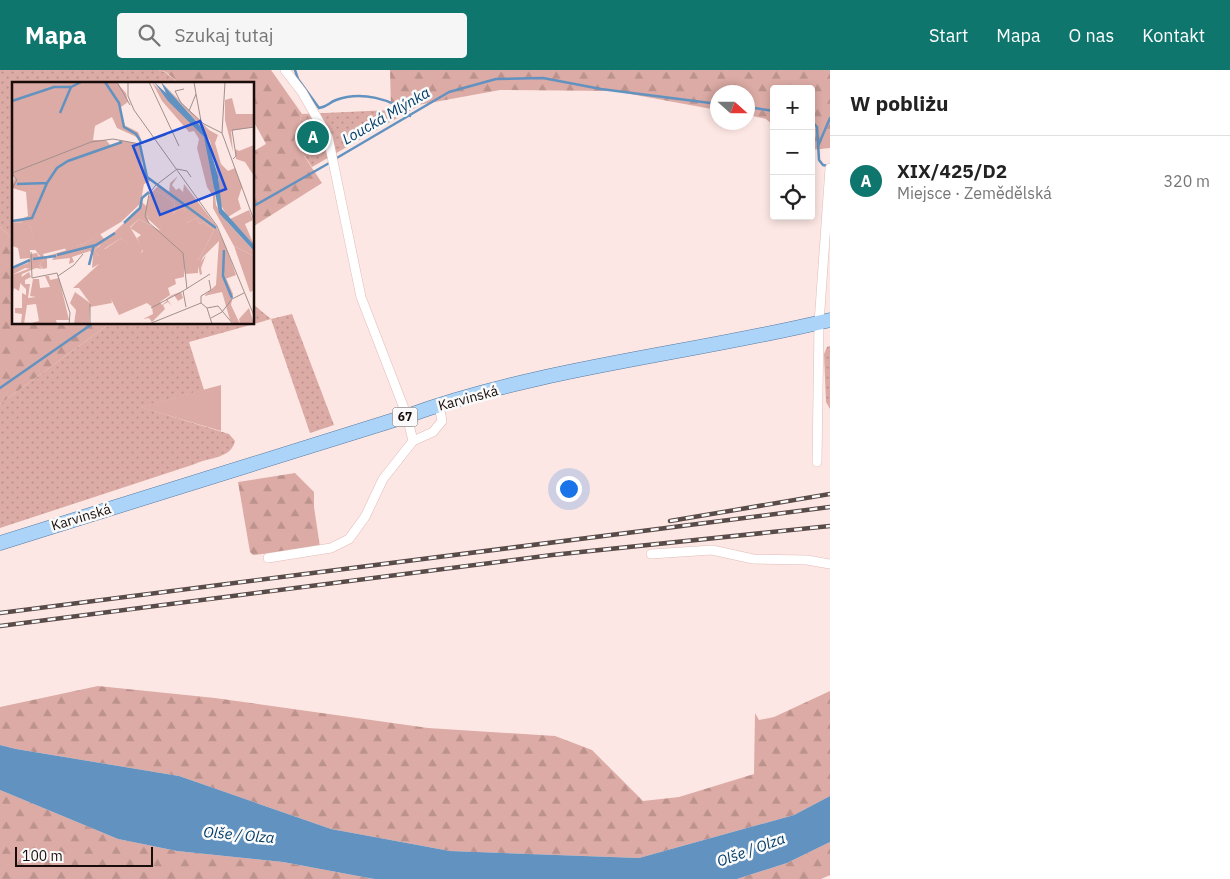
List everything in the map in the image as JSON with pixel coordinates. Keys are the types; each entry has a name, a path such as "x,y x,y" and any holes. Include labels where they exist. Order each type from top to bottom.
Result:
{"main road":[{"name":"Karvinská","path":"0,543 439,405 580,371 824,322"}],"street":[{"path":"285,70 302,92 328,137 361,297 407,416 413,442"},
{"path":"817,462 830,169"},
{"path":"268,558 331,548 349,539 365,517 383,479 413,442 433,432 442,420 439,405"},
{"path":"652,554 712,550 753,559 808,560 828,565"}],"green space":[{"path":"0,70 158,70 165,72 178,82 12,82 12,238 0,227"},
{"path":"158,70 271,70 302,114 294,141 322,183 255,225 255,150 266,144 255,124 255,82 178,82 166,72"},
{"path":"390,70 830,70 830,148 815,150 815,85 770,85 770,122 766,119 755,117 755,85 710,85 710,109 614,91 500,90 391,110"},
{"path":"420,105 312,167 294,141 302,114 391,110"},
{"path":"0,227 12,238 12,325 108,325 0,404"},
{"path":"255,306 271,319 255,324"},
{"path":"292,314 334,425 310,433 271,319"},
{"path":"108,325 250,325 189,342 204,390 141,407 229,434 235,441 229,451 219,457 0,528 0,404"},
{"path":"830,346 830,409 826,402 824,354 827,347"},
{"path":"221,385 221,431 140,407"},
{"path":"295,473 314,492 314,507 320,547 253,555 250,552 238,482"},
{"path":"98,686 215,698 428,728 555,736 592,750 643,801 679,797 754,774 755,713 759,720 774,717 830,691 830,796 794,815 639,858 450,851 331,829 179,776 0,745 0,707"},
{"path":"0,790 118,839 177,851 283,862 374,879 0,879"},
{"path":"830,842 830,875 821,879 737,879 787,863"}],"water":[{"name":"Olše / Olza","path":"0,745 179,776 331,829 450,851 639,858 794,815 830,796 830,842 787,863 737,879 374,879 283,862 177,851 118,839 0,790"}],"waterway":[{"path":"295,70 298,79 319,108 345,97 365,96 395,105 410,116"},
{"name":"Loucká Mlýnka","path":"335,159 449,92 496,79 543,78 601,89 710,103"},
{"name":"Loucká Mlýnka","path":"755,108 770,110"},
{"path":"818,146 830,118"},
{"name":"Loucká Mlýnka","path":"815,125 817,127 819,160 823,165 828,166"},
{"name":"Loucká Mlýnka","path":"255,205 331,162"},
{"name":"Loucká Mlýnka","path":"0,388 91,325"}],"railway":[{"path":"670,521 830,494"},
{"path":"0,613 830,507"},
{"path":"0,626 552,555 830,526"}],"place":[{"name":"XIX/425/D2","path":"313,137"}]}
